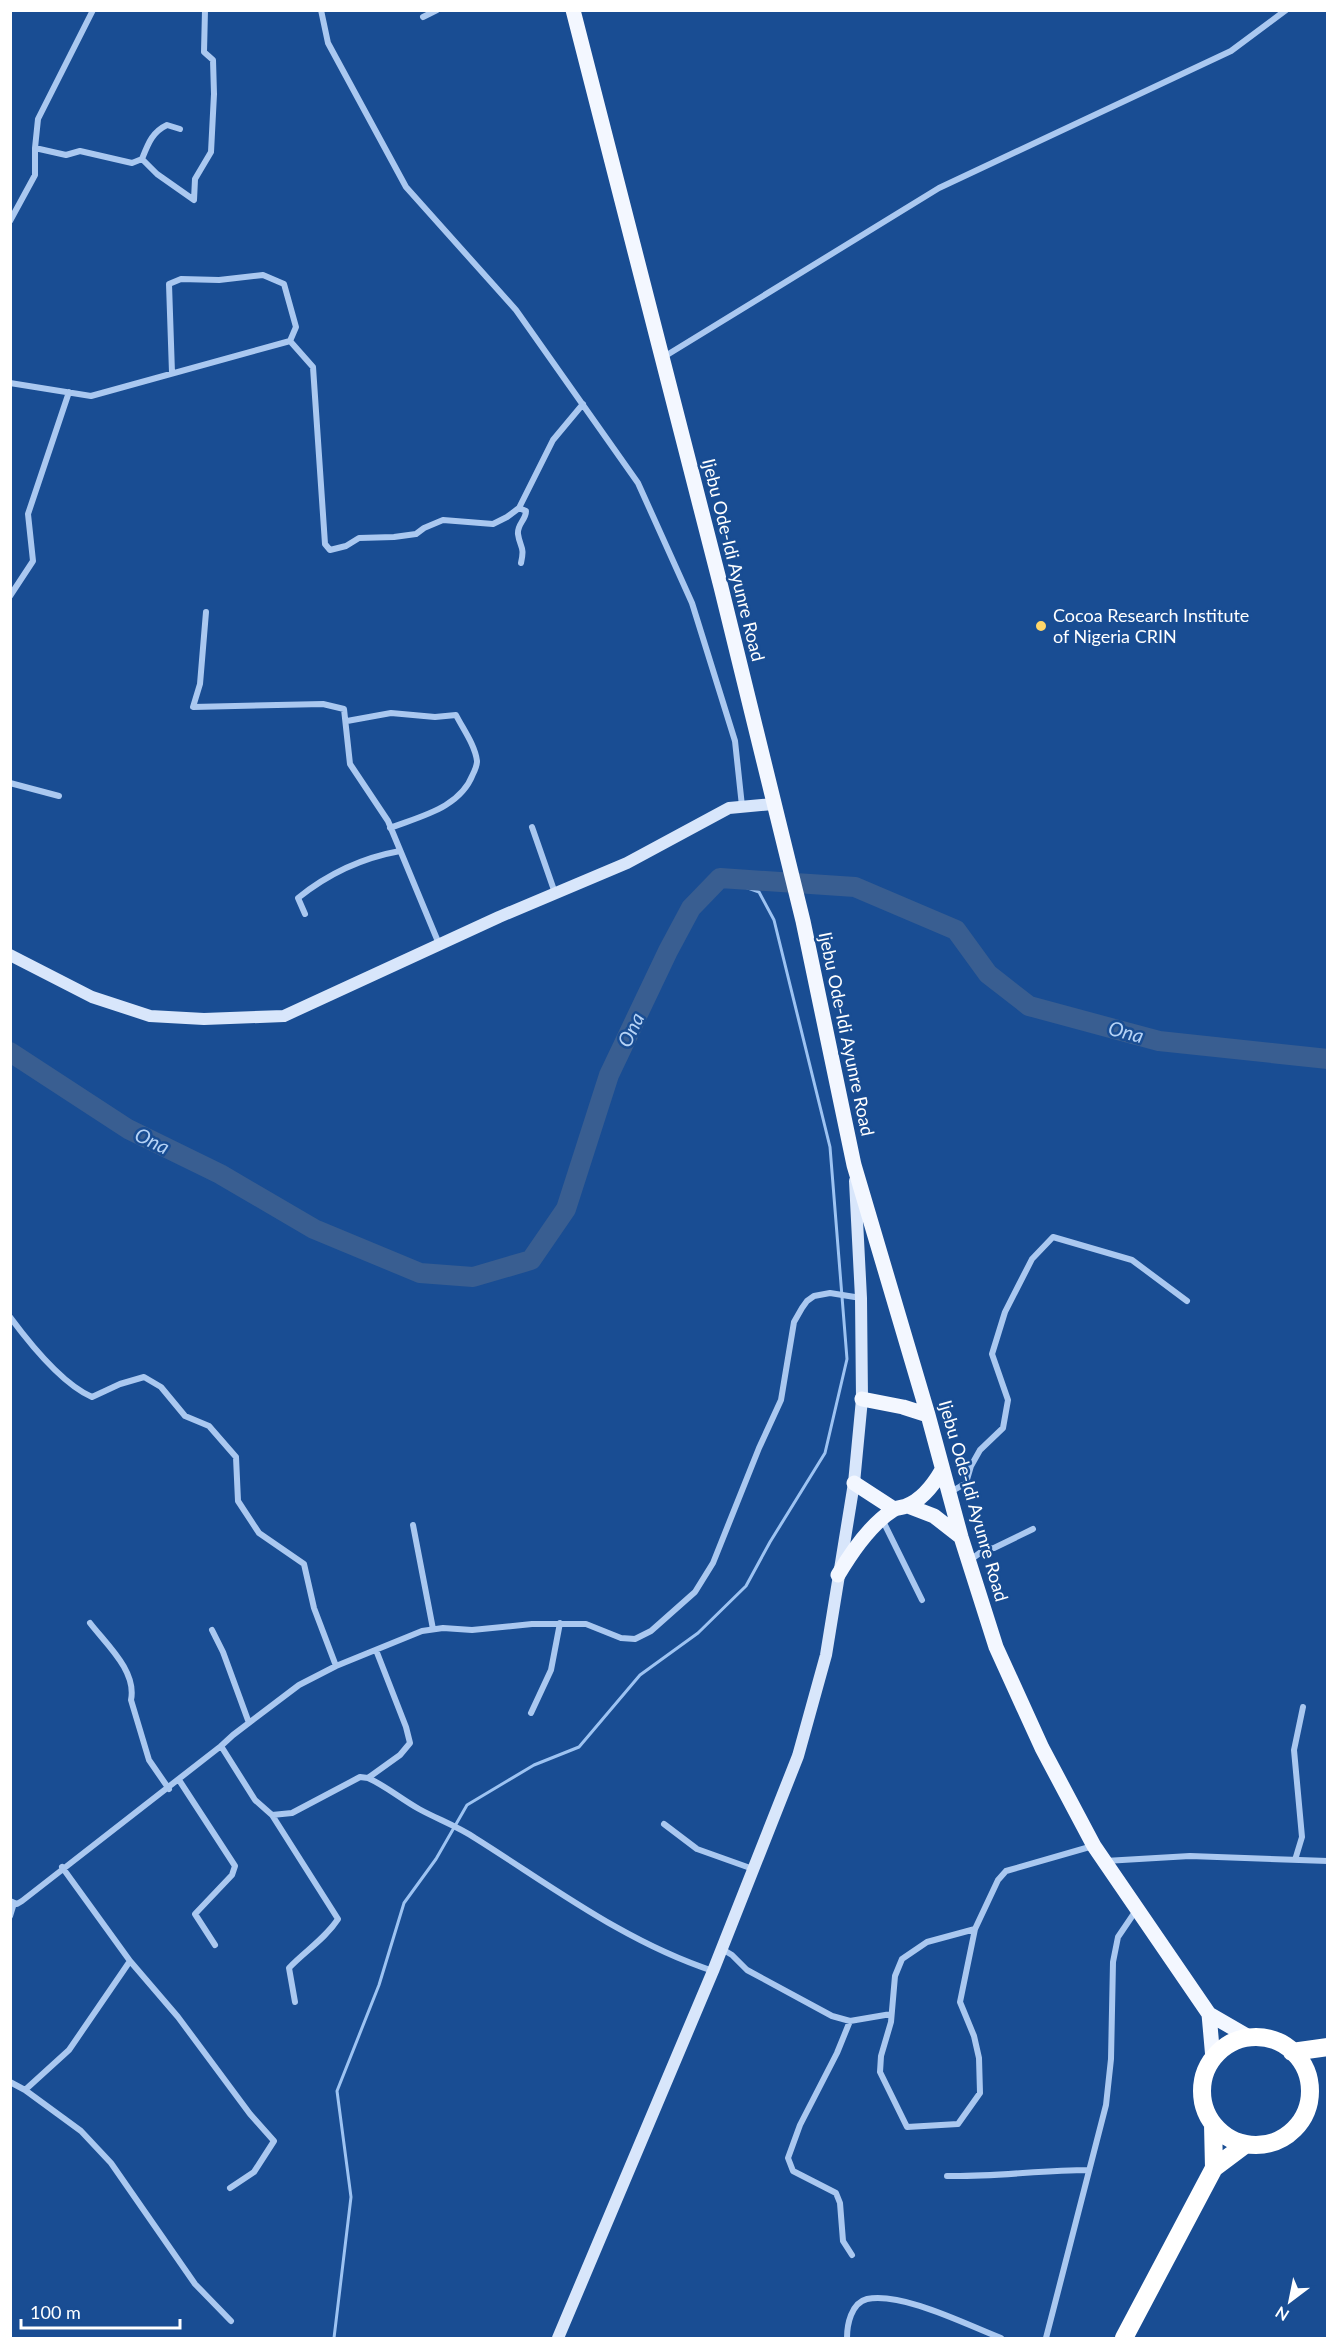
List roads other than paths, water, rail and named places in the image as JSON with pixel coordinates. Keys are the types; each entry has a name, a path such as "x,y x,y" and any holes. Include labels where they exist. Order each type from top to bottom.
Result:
{"highway":[{"path":"1247,2036 1275,2041 1293,2052 1308,2077 1310,2096 1305,2116 1285,2137 1266,2144 1246,2144 1228,2137 1213,2124 1204,2106 1202,2086 1204,2076 1213,2059 1227,2045 1247,2036"},
{"path":"1293,2052 1328,2048"},
{"path":"1308,2077 1328,2053"},
{"path":"1213,2124 1214,2168"},
{"path":"1124,2338 1214,2168 1246,2144"}],"main road":[{"name":"Ijebu Ode-Idi Ayunre Road","path":"573,10 721,587 803,921 854,1165 961,1537 996,1647 1041,1748 1094,1846 1209,2014"},
{"path":"10,954 102,1000 150,1016 204,1019 284,1016 439,944 627,863 729,808 773,804"},
{"path":"558,2338 722,1949 798,1756 826,1655 854,1483 862,1399 861,1298 854,1165"},
{"path":"862,1399 903,1407 928,1416"},
{"path":"838,1575 854,1550 882,1520 924,1495 942,1470"},
{"path":"854,1483 901,1508 934,1516 961,1537"},
{"path":"1209,2014 1247,2036"},
{"path":"1209,2014 1213,2059"}],"street":[{"path":"10,221 35,176 38,119 93,10"},
{"path":"142,159 157,174 195,200 195,179 211,149 213,60 204,52 205,10"},
{"path":"321,10 328,43 406,187 516,310 638,483 692,603 735,741 742,806"},
{"path":"423,17 437,10"},
{"path":"662,358 939,188 1231,51 1286,10"},
{"path":"35,148 66,155 80,151 132,163 142,159 151,138 159,129 167,125 180,129"},
{"path":"172,374 169,284 181,279 219,280 263,275 284,284 296,327 290,341"},
{"path":"290,341 313,367 325,544 330,550 346,546 359,538 416,534 443,520 493,524 507,517 519,508 553,440 583,404"},
{"path":"10,383 91,396 290,341"},
{"path":"10,596 33,561 28,514 69,392"},
{"path":"519,508 526,511 526,516 519,524 518,534 524,550 521,563"},
{"path":"206,612 200,684 194,707 323,704 344,709 350,764 390,828 439,944"},
{"path":"346,722 391,713 435,717 456,715 474,748 477,764 468,787 454,800 436,810 390,828"},
{"path":"10,783 59,796"},
{"path":"532,828 555,894"},
{"path":"305,914 298,898 312,886 342,868 381,854 400,851"},
{"path":"949,1494 966,1483 971,1466 980,1449 1003,1428 1008,1400 992,1354 1005,1312 1032,1259 1053,1237 1132,1260 1187,1301"},
{"path":"10,1916 12,1902 22,1901 169,1789 299,1685 336,1666 422,1631 433,1629 472,1630 560,1623 586,1624 621,1638 635,1639 651,1631 695,1592 713,1563 759,1448 782,1400 794,1322 807,1301 814,1296 830,1293 861,1298"},
{"path":"10,1317 20,1331 77,1390 92,1397 120,1384 144,1377 161,1387 185,1416 209,1426 236,1457 238,1501 259,1533 304,1564 314,1608 336,1666"},
{"path":"882,1520 922,1600"},
{"path":"413,1525 433,1629"},
{"path":"969,1562 985,1549 994,1548 1033,1529"},
{"path":"90,1623 124,1666 132,1691 130,1700 149,1760 169,1789"},
{"path":"531,1713 551,1670 560,1623"},
{"path":"212,1630 223,1652 249,1723"},
{"path":"368,1778 400,1755 410,1743 376,1650"},
{"path":"1295,1860 1302,1837 1294,1750 1303,1707"},
{"path":"221,1746 255,1800 272,1815 338,1919 329,1932 304,1951 289,1968 295,2002"},
{"path":"272,1815 292,1813 360,1777 368,1778 421,1810 472,1836 590,1914 683,1962 712,1971"},
{"path":"178,1780 235,1866 232,1875 195,1914 215,1945"},
{"path":"664,1824 697,1850 753,1869"},
{"path":"975,1929 927,1942 902,1959 895,1976 891,2014 880,2056 880,2073 908,2127 958,2124 981,2093 979,2058 974,2036 960,2002 975,1929 998,1880 1006,1871 1094,1846"},
{"path":"1104,1861 1190,1856 1328,1861"},
{"path":"63,1868 130,1961 178,2017 250,2114 274,2141 254,2172 230,2188"},
{"path":"1046,2338 1106,2105 1111,2059 1113,1962 1118,1937 1137,1909"},
{"path":"722,1949 732,1955 747,1970 832,2016 850,2022 891,2014"},
{"path":"25,2090 69,2050 130,1961"},
{"path":"850,2022 837,2053 800,2125 788,2158 793,2171 836,2193 840,2203 843,2241 852,2255"},
{"path":"10,2082 25,2090 81,2131 111,2163 195,2284 231,2321"},
{"path":"947,2176 1089,2170"},
{"path":"847,2338 851,2315 857,2306 865,2300 884,2299 908,2302 1001,2338"}],"waterway":[{"path":"334,2338 351,2197 337,2091 379,1985 404,1903 436,1859 467,1805 534,1765 579,1747 640,1675 698,1633 746,1586 770,1542 825,1453 847,1359 830,1147 774,920 759,892 720,878"},
{"name":"Ona","path":"10,1052 128,1129 220,1174 314,1229 420,1273 473,1277 531,1260 566,1209 609,1075 691,908 720,878 855,887 956,930 988,974 1029,1006 1159,1041 1328,1059"}],"place":[{"name":"Cocoa Research Institute of Nigeria CRIN","path":"1041,626"}]}
